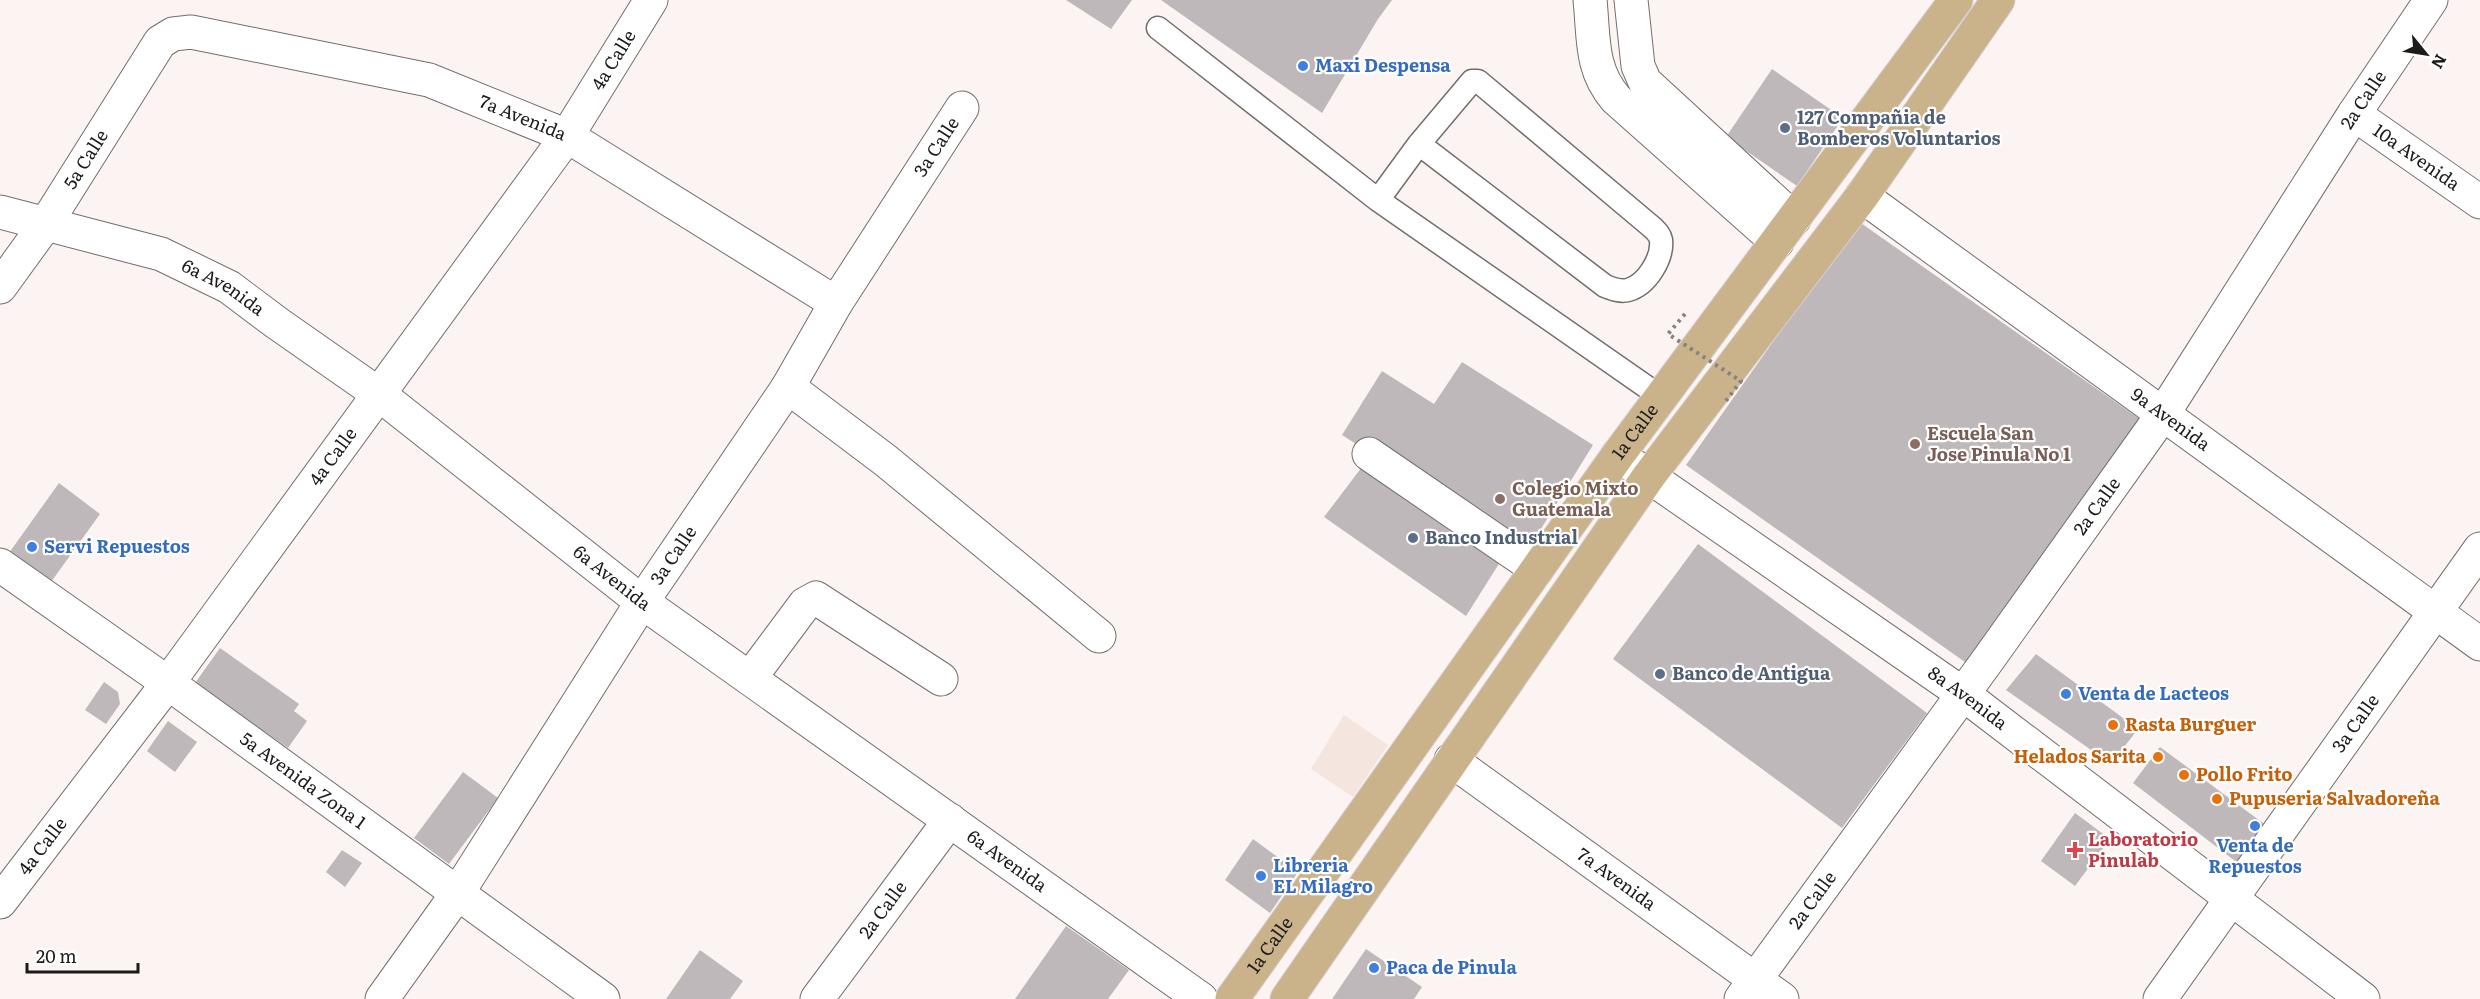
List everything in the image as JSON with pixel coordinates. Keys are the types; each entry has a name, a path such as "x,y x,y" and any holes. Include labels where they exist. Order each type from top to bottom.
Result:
{"main road":[{"path":"1287,999 1649,476 1862,196 1998,0"},
{"name":"1a Calle","path":"1232,999 1618,455 1950,10"},
{"path":"1537,570 1549,569 1559,573 1568,582 1569,592"}],"street":[{"name":"4a Calle","path":"0,902 168,684 567,136 651,0"},
{"path":"1590,0 1596,68 1606,87 1616,99 1785,230"},
{"path":"1631,0 1638,66 1644,82 1785,230"},
{"name":"2a Calle","path":"1748,989 2163,414 2354,114 2431,0"},
{"name":"7a Avenida","path":"173,34 191,32 429,80 567,136 836,303"},
{"name":"5a Calle","path":"0,287 45,225 160,42 173,34"},
{"name":"3a Calle","path":"382,999 457,894 642,602 788,387 836,303 962,108"},
{"name":"10a Avenida","path":"2354,114 2480,202"},
{"name":"9a Avenida","path":"1862,196 2480,644"},
{"name":"6a Avenida","path":"0,212 161,254 230,287 380,395 642,602 1201,999"},
{"path":"788,387 885,460 1099,636"},
{"path":"1369,454 1537,570"},
{"name":"8a Avenida","path":"1618,455 1963,694 2363,999"},
{"name":"3a Calle","path":"2160,999 2480,549"},
{"name":"5a Avenida Zona 1","path":"0,565 603,999"},
{"path":"750,678 805,604 816,598 941,679"},
{"name":"7a Avenida","path":"1451,760 1748,989 1782,999"},
{"name":"2a Calle","path":"817,999 950,820"}],"lane":[{"path":"1158,28 1378,200 1661,397"},
{"path":"1378,200 1419,144 1472,81 1478,81 1653,228 1661,237 1661,251 1652,271 1630,290 1616,291 1605,286 1419,144"}],"path":[{"path":"1685,314 1668,334 1741,381 1725,402"}],"shaded area":[{"path":"1344,715 1388,745 1353,797 1311,769"}],"building":[{"path":"1066,0 1132,0 1111,29"},
{"name":"Maxi Despensa","path":"1161,0 1392,0 1378,19 1322,113"},
{"name":"127 Compañia de Bomberos Voluntarios","path":"1772,69 1843,118 1797,186 1726,137"},
{"name":"Escuela San Jose Pinula No 1","path":"1858,221 2144,422 1972,667 1686,465"},
{"name":"Colegio Mixto Guatemala","path":"1462,362 1593,445 1526,553 1342,435 1382,371 1434,404"},
{"name":"Banco Industrial","path":"1365,463 1502,559 1466,616 1324,517"},
{"path":"59,483 100,514 51,582 9,553"},
{"path":"1698,544 1927,713 1842,828 1613,659"},
{"path":"220,648 299,704 294,711 307,721 288,748 195,683"},
{"path":"2036,654 2138,729 2111,764 2006,690"},
{"path":"104,682 118,692 120,704 106,724 85,710"},
{"path":"168,721 197,742 175,772 147,751"},
{"path":"2160,747 2267,826 2239,864 2133,783"},
{"path":"463,772 498,798 449,864 414,838"},
{"name":"Laboratorio Pinulab","path":"2075,813 2110,839 2075,886 2041,861"},
{"name":"Libreria EL Milagro","path":"1253,839 1298,872 1270,913 1225,880"},
{"path":"342,850 362,863 345,887 326,872"},
{"path":"1066,926 1129,970 1108,999 1015,999"},
{"name":"Paca de Pinula","path":"1366,949 1422,987 1414,999 1332,999"},
{"path":"700,950 743,981 730,999 666,999"}],"place":[{"name":"Maxi Despensa","path":"1303,66"},
{"name":"127 Compañia de Bomberos Voluntarios","path":"1785,128"},
{"name":"Escuela San Jose Pinula No 1","path":"1915,444"},
{"name":"Colegio Mixto Guatemala","path":"1500,499"},
{"name":"Banco Industrial","path":"1413,538"},
{"name":"Servi Repuestos","path":"32,547"},
{"name":"Banco de Antigua","path":"1660,674"},
{"name":"Venta de Lacteos","path":"2066,694"},
{"name":"Rasta Burguer","path":"2113,725"},
{"name":"Helados Sarita","path":"2158,757"},
{"name":"Pollo Frito","path":"2184,775"},
{"name":"Pupuseria Salvadoreña","path":"2217,799"},
{"name":"Venta de Repuestos","path":"2255,826"},
{"name":"Laboratorio Pinulab","path":"2075,850"},
{"name":"Libreria EL Milagro","path":"1261,876"},
{"name":"Paca de Pinula","path":"1374,968"}]}
